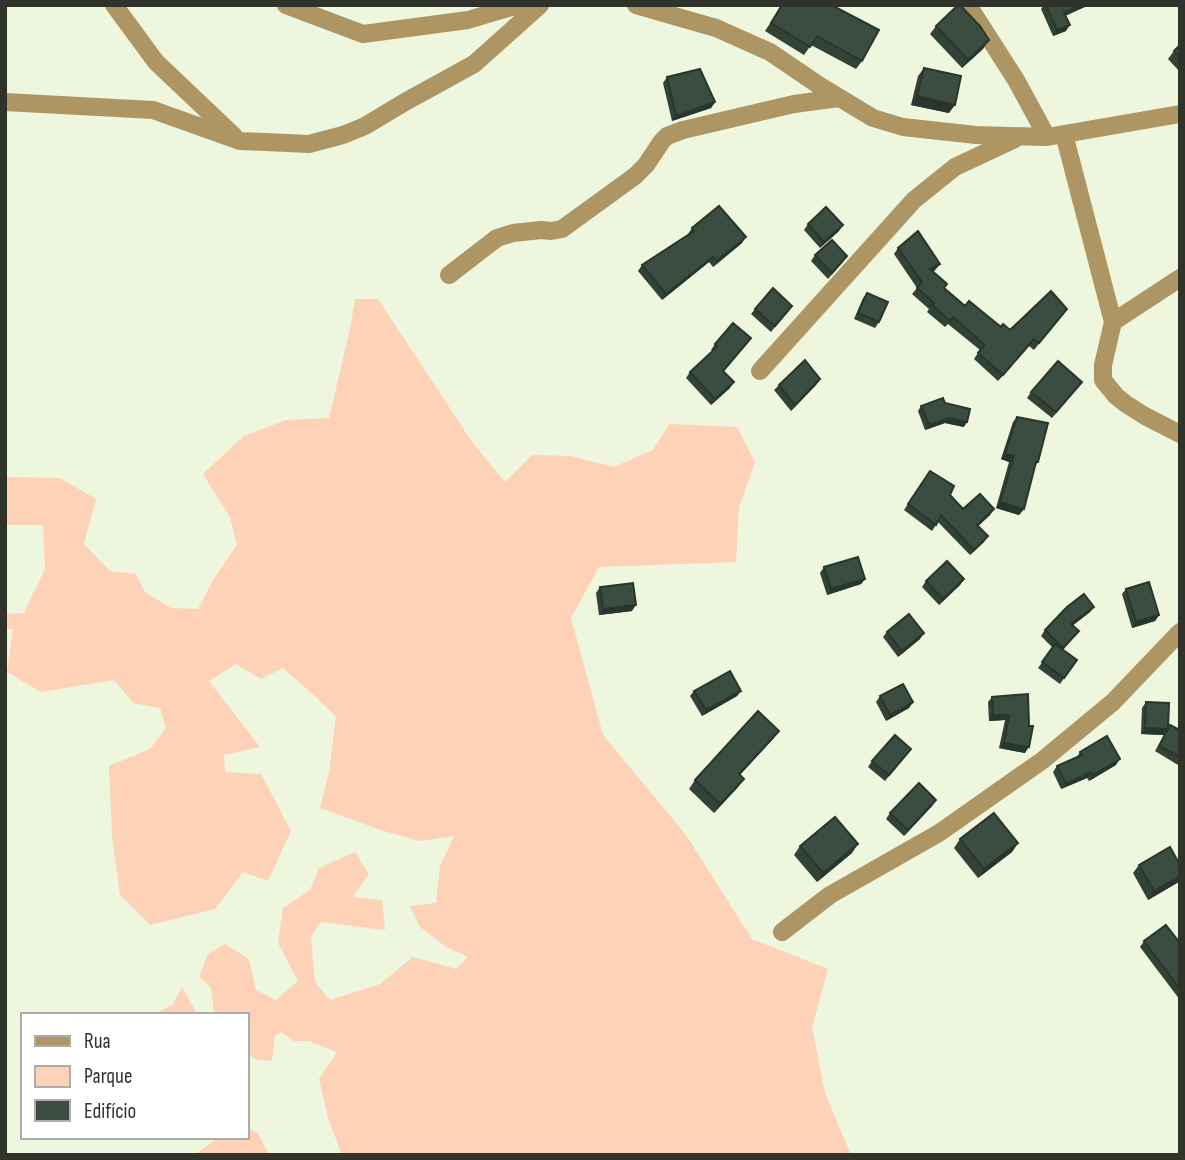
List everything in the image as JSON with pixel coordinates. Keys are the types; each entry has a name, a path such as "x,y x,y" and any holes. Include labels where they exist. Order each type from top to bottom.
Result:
{"street":[{"path":"114,5 156,62 240,141"},
{"path":"286,5 363,34 468,20 518,5"},
{"path":"5,102 153,110 240,141 309,144 365,126 474,64 540,5"},
{"path":"636,5 716,27 770,52 873,118 903,127 1018,137 1055,136 1180,114"},
{"path":"968,5 1016,80 1071,156 1113,322 1103,380 1126,404 1180,434"},
{"path":"449,275 497,238 513,233 562,229 635,176 667,136 794,104 839,98"},
{"path":"760,371 914,200 955,167 1018,137"},
{"path":"1113,322 1180,278"},
{"path":"782,932 830,895 939,833 1043,760 1113,702 1180,632"}],"green space":[{"path":"355,299 378,299 472,442 505,482 532,455 570,456 614,467 653,450 669,424 737,427 755,462 739,507 736,562 599,567 571,618 603,735 686,835 752,939 828,969 812,1027 825,1093 851,1155 342,1155 328,1118 319,1079 337,1052 309,1041 294,1041 281,1032 275,1036 272,1061 257,1060 248,1054 248,1013 206,1013 214,1012 211,988 199,976 208,954 225,944 249,959 256,990 276,1000 298,981 278,943 283,908 310,890 319,868 355,852 369,874 353,897 382,900 385,930 320,922 311,937 315,982 330,1000 380,984 413,957 456,969 468,957 446,947 419,926 410,906 436,903 440,866 454,836 420,841 320,808 329,773 336,717 283,668 261,679 236,664 209,681 260,747 224,755 225,772 261,774 291,831 268,881 243,872 215,909 150,925 120,895 112,835 109,766 150,749 166,728 160,708 133,703 114,680 41,692 7,672 13,629 5,629 5,614 24,613 45,569 43,525 5,525 5,477 60,478 96,499 84,544 110,571 136,574 145,592 171,608 198,609 213,580 237,545 230,517 203,474 244,436 286,420 329,418"},
{"path":"182,987 196,1013 157,1013 173,1004"},
{"path":"248,1128 258,1133 269,1155 194,1155 217,1139 248,1139"}],"building":[{"path":"782,5 836,5 835,7 879,30 862,61 817,36 810,47 771,23"},
{"path":"958,5 980,26 989,40 968,60 936,26"},
{"path":"1046,5 1080,5 1064,13 1070,25 1057,30"},
{"path":"1180,45 1180,57 1174,51"},
{"path":"924,68 961,76 955,105 917,96"},
{"path":"700,69 715,102 676,116 667,77"},
{"path":"719,206 746,237 717,261 713,257 666,294 642,265 694,231 692,228"},
{"path":"826,207 843,225 824,242 808,224"},
{"path":"918,231 940,264 930,269 947,284 944,288 965,306 969,301 1001,327 1003,324 1010,330 1051,291 1067,309 1039,343 1034,339 1003,375 978,353 985,345 953,317 950,321 917,288 922,282 898,248"},
{"path":"832,240 847,256 832,273 815,255"},
{"path":"773,288 792,306 775,326 755,309"},
{"path":"867,293 888,302 879,322 858,313"},
{"path":"733,323 751,338 723,371 734,382 715,399 690,372 718,346 715,344"},
{"path":"805,360 820,379 795,405 779,385"},
{"path":"1058,361 1082,382 1056,412 1031,392"},
{"path":"943,398 945,403 970,409 967,422 949,418 929,425 921,406"},
{"path":"1017,417 1048,423 1024,509 1000,502 1014,456 1005,454"},
{"path":"930,471 954,486 950,495 963,509 980,494 994,509 977,525 988,536 974,550 941,515 936,525 908,504"},
{"path":"858,557 865,579 831,589 824,567"},
{"path":"947,561 964,579 943,599 926,581"},
{"path":"1149,582 1159,615 1136,622 1126,589"},
{"path":"633,583 636,605 603,609 600,587"},
{"path":"1084,594 1094,607 1071,624 1079,631 1063,648 1045,630"},
{"path":"909,614 924,633 902,651 887,632"},
{"path":"1055,644 1077,660 1064,678 1042,662"},
{"path":"730,671 741,691 706,710 694,691"},
{"path":"903,684 913,702 890,715 880,696"},
{"path":"1028,694 1029,726 1033,726 1029,747 1004,743 1009,715 993,715 992,697"},
{"path":"1146,702 1169,703 1168,729 1145,728"},
{"path":"758,711 779,731 739,774 744,779 720,804 695,780"},
{"path":"1170,725 1180,730 1180,757 1159,746"},
{"path":"895,735 911,749 889,775 872,761"},
{"path":"1107,736 1120,759 1093,775 1091,772 1066,784 1057,766 1082,755 1080,752"},
{"path":"919,783 936,800 908,830 890,813"},
{"path":"994,813 1018,843 984,869 960,839"},
{"path":"835,817 858,844 823,873 800,846"},
{"path":"1170,847 1180,865 1180,876 1154,891 1139,865"},
{"path":"1166,925 1180,943 1180,989 1144,941"}]}
